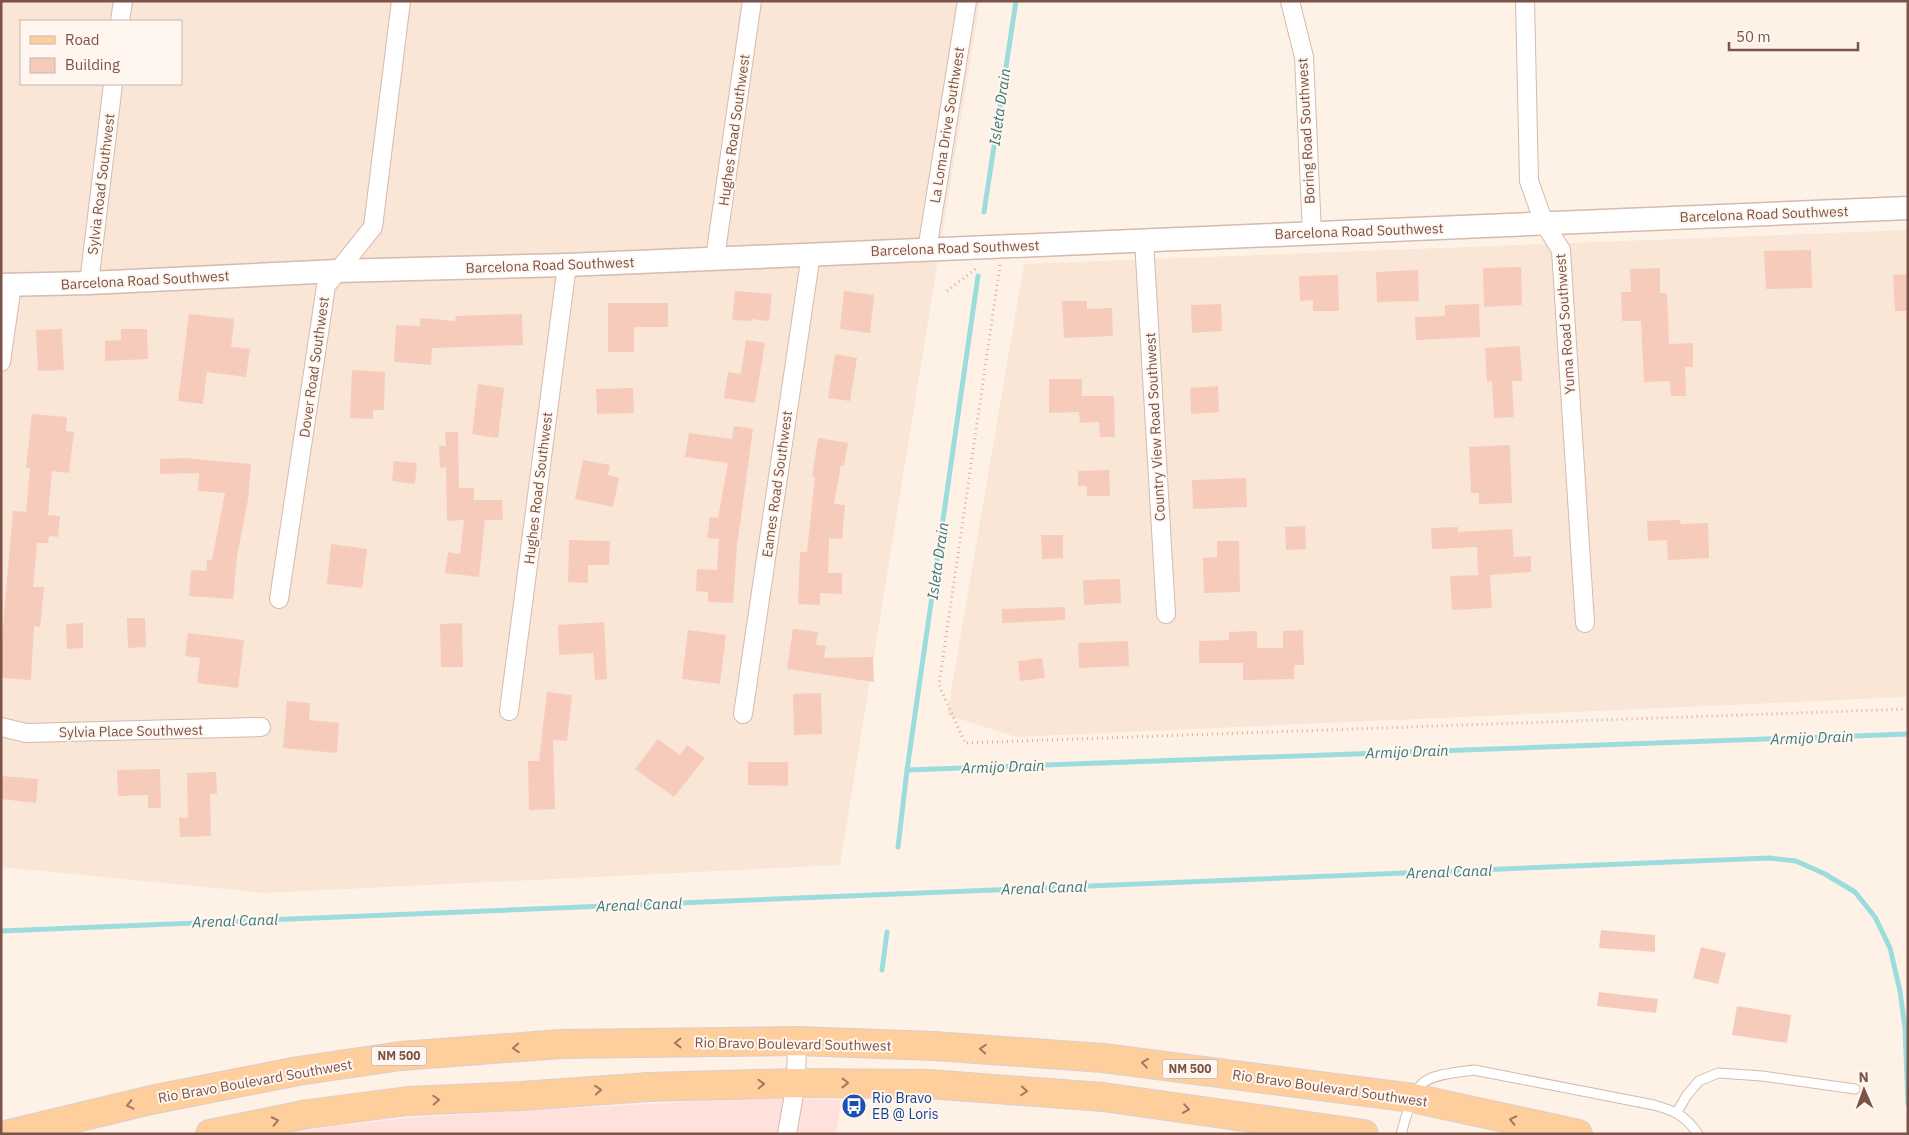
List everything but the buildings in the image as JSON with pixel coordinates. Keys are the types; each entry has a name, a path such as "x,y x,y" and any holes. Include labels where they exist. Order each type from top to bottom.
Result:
{"main road":[{"name":"Rio Bravo Boulevard Southwest","path":"9,1134 160,1098 298,1071 401,1056 561,1044 797,1041 934,1046 1103,1058 1413,1098 1578,1134"},
{"path":"210,1134 308,1114 408,1101 521,1096 649,1087 796,1083 928,1084 1103,1097 1354,1133"}],"street":[{"path":"120,20 123,1"},
{"name":"Dover Road Southwest","path":"279,600 326,286 372,227 401,1"},
{"name":"Hughes Road Southwest","path":"715,258 752,1"},
{"name":"La Loma Drive Southwest","path":"928,250 967,1"},
{"name":"Boring Road Southwest","path":"1290,1 1304,57 1312,233"},
{"name":"Yuma Road Southwest","path":"1525,1 1529,181 1544,223 1561,250 1585,623"},
{"name":"Sylvia Road Southwest","path":"88,283 113,85"},
{"name":"Barcelona Road Southwest","path":"7,285 337,271 567,265 1908,208"},
{"name":"Country View Road Southwest","path":"1144,240 1166,614"},
{"name":"Eames Road Southwest","path":"743,714 811,254"},
{"name":"Hughes Road Southwest","path":"508,711 567,265"},
{"path":"1,362 7,285"},
{"name":"Sylvia Place Southwest","path":"1,727 26,733 261,727"},
{"path":"788,1134 796,1083 797,1041"}],"lane":[{"path":"1401,1134 1413,1098 1422,1082 1445,1074 1474,1070 1654,1105 1677,1112 1691,1123 1698,1134"},
{"path":"1677,1112 1687,1095 1699,1081 1718,1073 1762,1076 1855,1089"}],"path":[{"path":"948,292 1003,246"},
{"path":"1003,246 939,685 965,743 1908,709"}],"shaded area":[{"path":"1,1 980,1 840,865 265,893 1,867"},
{"path":"1908,230 1908,697 1016,737 947,715 1024,264"},
{"path":"757,1098 841,1100 836,1134 293,1134 319,1128 416,1117"}],"waterway":[{"name":"Isleta Drain","path":"984,212 1016,1"},
{"name":"Isleta Drain","path":"898,847 907,770 978,276"},
{"name":"Armijo Drain","path":"907,770 1908,734"},
{"name":"Arenal Canal","path":"1,931 1769,858 1796,861 1825,874 1855,892 1875,917 1890,948 1900,991 1905,1028 1908,1104"},
{"name":"Isleta Drain","path":"882,970 887,932"}],"place":[{"name":"Rio Bravo EB @ Loris","path":"854,1106"}]}
